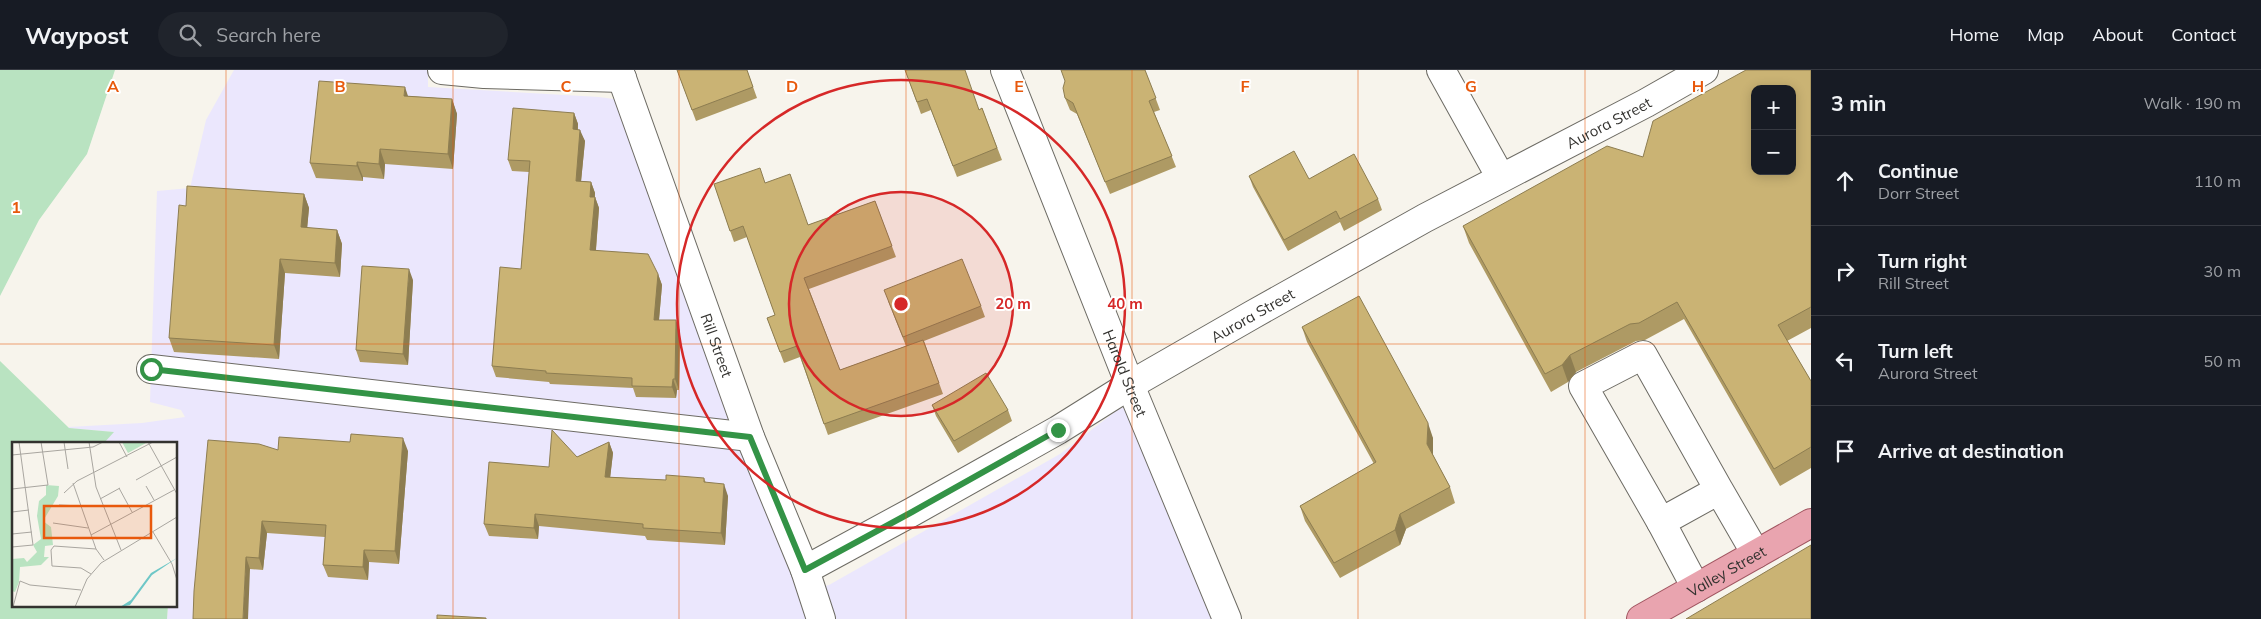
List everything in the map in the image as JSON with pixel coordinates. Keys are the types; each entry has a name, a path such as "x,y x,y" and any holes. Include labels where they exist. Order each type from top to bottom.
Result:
{"main road":[{"name":"Valley Street","path":"1641,619 1811,523"}],"street":[{"path":"442,70 484,74 621,74"},
{"name":"Harold Street","path":"1006,70 1130,385 1227,619"},
{"path":"1441,70 1501,178"},
{"name":"Aurora Street","path":"805,570 1058,430 1130,385 1252,314 1704,70"},
{"name":"Rill Street","path":"621,74 750,437 805,570 821,619"},
{"path":"1696,588 1661,522 1583,386 1643,355 1756,554"},
{"path":"151,369 750,437"},
{"path":"1661,522 1719,490"}],"shaded area":[{"path":"234,70 428,70 428,87 599,97 628,101 813,589 829,585 1060,454 1116,411 1137,400 1224,619 167,619 168,606 178,606 178,442 105,442 113,432 68,427 142,423 185,417 181,410 150,402 157,191 190,188 206,120"}],"green space":[{"path":"0,70 115,70 87,154 39,220 0,296"},
{"path":"0,361 69,428 114,432 105,442 12,442 12,606 168,606 167,619 0,619"}],"building":[{"path":"677,70 747,70 753,87 692,110"},
{"path":"905,70 965,70 979,110 982,108 997,148 953,166 927,99 917,102"},
{"path":"1061,70 1145,70 1156,98 1149,101 1172,156 1105,182 1073,103 1065,98 1063,88 1065,81"},
{"path":"1746,70 1811,70 1811,307 1778,325 1811,381 1811,447 1774,469 1677,302 1639,323 1630,324 1570,355 1562,365 1545,374 1463,226 1607,146 1643,157 1653,121"},
{"path":"319,81 405,87 404,96 452,99 448,154 380,149 379,164 357,162 357,166 310,163"},
{"path":"513,108 574,113 573,129 580,130 576,181 591,182 590,197 595,197 590,250 648,254 658,274 654,320 676,320 675,379 673,379 672,387 632,386 632,378 546,373 546,371 492,366 500,267 521,269 530,161 508,160"},
{"path":"1294,151 1309,179 1354,154 1378,199 1340,219 1336,211 1284,240 1249,176"},
{"path":"760,168 765,183 790,174 808,225 875,201 892,246 804,278 840,370 923,340 939,383 824,424 797,346 780,352 767,318 775,315 743,226 730,231 714,184"},
{"path":"187,186 304,194 301,227 337,230 335,263 280,259 274,345 169,338 179,205 186,206"},
{"path":"962,259 981,306 903,337 884,290"},
{"path":"362,266 409,269 403,354 356,350"},
{"path":"1359,296 1428,423 1427,444 1450,487 1400,514 1395,530 1334,563 1300,506 1376,462 1302,327"},
{"path":"986,373 1008,410 954,441 932,405"},
{"path":"552,430 577,457 609,442 605,477 666,480 666,475 704,478 704,482 724,484 721,533 643,528 643,524 535,514 534,528 484,524 489,462 549,467"},
{"path":"351,434 403,438 395,551 364,550 363,567 323,565 326,525 262,521 259,558 246,557 243,619 193,619 208,440 259,444 278,450 279,437 350,442"},
{"path":"1811,545 1811,619 1686,619"},
{"path":"437,615 486,618 486,619 437,619"}],"route":[{"path":"151,369 750,437 805,570 1058,430"}]}
